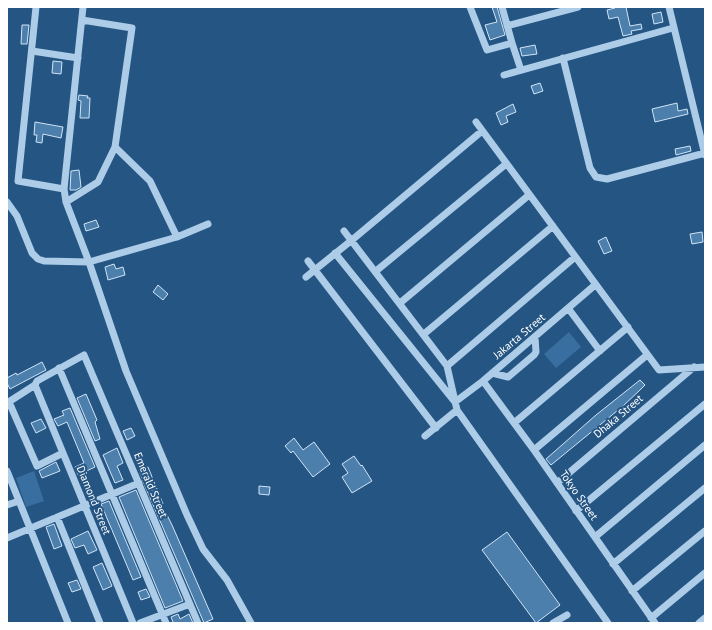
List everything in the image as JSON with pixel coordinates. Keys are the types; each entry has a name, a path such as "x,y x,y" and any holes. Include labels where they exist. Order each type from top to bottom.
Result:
{"street":[{"path":"36,7 18,181 64,189"},
{"path":"83,7 64,189 66,202 89,262 126,370 187,515 203,549 227,580 251,623"},
{"path":"470,7 487,50 512,43"},
{"path":"502,7 520,70"},
{"path":"507,26 578,7"},
{"path":"563,58 590,168 596,177 607,179 705,154 669,7"},
{"path":"66,202 98,182 115,147 132,28 82,20"},
{"path":"504,75 673,28"},
{"path":"32,51 78,58"},
{"path":"476,122 659,370 705,367"},
{"path":"306,277 482,131"},
{"path":"115,147 150,181 177,237"},
{"path":"376,271 506,164"},
{"path":"400,303 529,195"},
{"path":"7,202 17,216 32,253 34,256 44,261 89,262 177,237 208,224"},
{"path":"424,334 553,226"},
{"path":"344,231 447,366 458,410 608,623"},
{"path":"336,253 456,402"},
{"path":"447,366 576,257"},
{"path":"308,261 436,428"},
{"name":"Jakarta Street","path":"456,402 595,285"},
{"path":"568,308 600,352"},
{"path":"514,423 628,328"},
{"path":"492,373 508,377 534,356 536,352 535,337"},
{"name":"Emerald Street","path":"59,368 84,355 198,623"},
{"path":"534,450 647,355"},
{"name":"Dhaka Street","path":"556,483 694,367"},
{"path":"63,453 37,466 8,402 35,385 37,381 59,368 166,623"},
{"name":"Tokyo Street","path":"483,380 653,620"},
{"name":"Diamond Street","path":"35,385 134,623"},
{"path":"576,511 705,404"},
{"path":"425,436 458,410"},
{"path":"594,537 705,445"},
{"path":"7,470 68,623"},
{"path":"7,538 139,483"},
{"path":"613,564 705,488"},
{"path":"7,505 19,500"},
{"path":"57,517 100,623"},
{"path":"632,591 705,531"},
{"path":"653,620 705,572"},
{"path":"140,623 190,604"},
{"path":"553,623 567,615"},
{"path":"699,623 705,618"}],"shaded area":[{"path":"569,332 581,347 556,368 544,354"},
{"path":"34,471 44,501 26,507 16,478"}],"building":[{"path":"492,7 497,7 505,35 490,40 485,25 497,22"},
{"path":"615,7 626,7 630,26 641,24 642,29 631,31 632,34 623,36 618,17 609,19 607,10"},
{"path":"661,12 663,22 654,24 652,14"},
{"path":"22,25 29,25 27,44 21,44"},
{"path":"535,45 537,54 522,56 520,48"},
{"path":"53,61 62,62 61,74 52,73"},
{"path":"540,83 543,91 534,94 531,86"},
{"path":"79,95 88,96 87,98 90,98 89,118 80,118 81,101 78,100"},
{"path":"677,103 678,111 687,109 688,114 655,122 652,109"},
{"path":"513,104 516,112 506,116 508,122 501,125 496,113"},
{"path":"35,122 63,127 61,138 43,134 42,143 36,142 37,135 34,135"},
{"path":"690,146 691,151 676,155 675,149"},
{"path":"79,170 81,187 76,190 70,190 71,171"},
{"path":"96,220 99,227 86,231 84,224"},
{"path":"702,232 703,242 692,244 690,234"},
{"path":"606,237 612,251 604,254 598,241"},
{"path":"114,264 116,269 123,267 125,275 108,280 105,267"},
{"path":"158,285 168,294 163,300 153,292"},
{"path":"42,362 46,370 10,389 7,383 7,378 16,373 17,375"},
{"path":"640,380 645,385 640,390 623,406 551,465 546,459 596,415"},
{"path":"86,394 97,420 95,422 100,439 95,441 77,398"},
{"path":"70,408 95,467 78,475 75,467 84,463 67,422 58,426 54,419 64,415 62,411"},
{"path":"41,419 46,428 36,433 31,423"},
{"path":"131,428 135,436 127,440 123,431"},
{"path":"294,438 303,450 314,442 330,464 313,477 293,451 291,453 285,446"},
{"path":"117,448 123,463 117,466 123,480 115,483 103,455"},
{"path":"354,456 361,466 362,465 372,481 352,493 342,477 348,473 342,464"},
{"path":"56,462 60,471 42,478 39,471"},
{"path":"148,467 163,504 160,505 165,517 167,515 172,525 213,619 204,623 139,470"},
{"path":"259,486 270,487 269,495 259,494"},
{"path":"136,490 183,601 165,608 119,497"},
{"path":"109,501 141,577 133,580 101,504"},
{"path":"54,524 62,546 54,549 46,527"},
{"path":"88,531 97,550 88,554 84,545 75,548 71,539"},
{"path":"507,532 560,605 536,623 482,550"},
{"path":"102,563 112,586 103,590 93,567"},
{"path":"77,580 81,589 72,592 68,583"},
{"path":"146,589 150,597 141,600 138,592"},
{"path":"178,614 180,619 189,614 193,623 171,623 173,622 171,617"}]}
